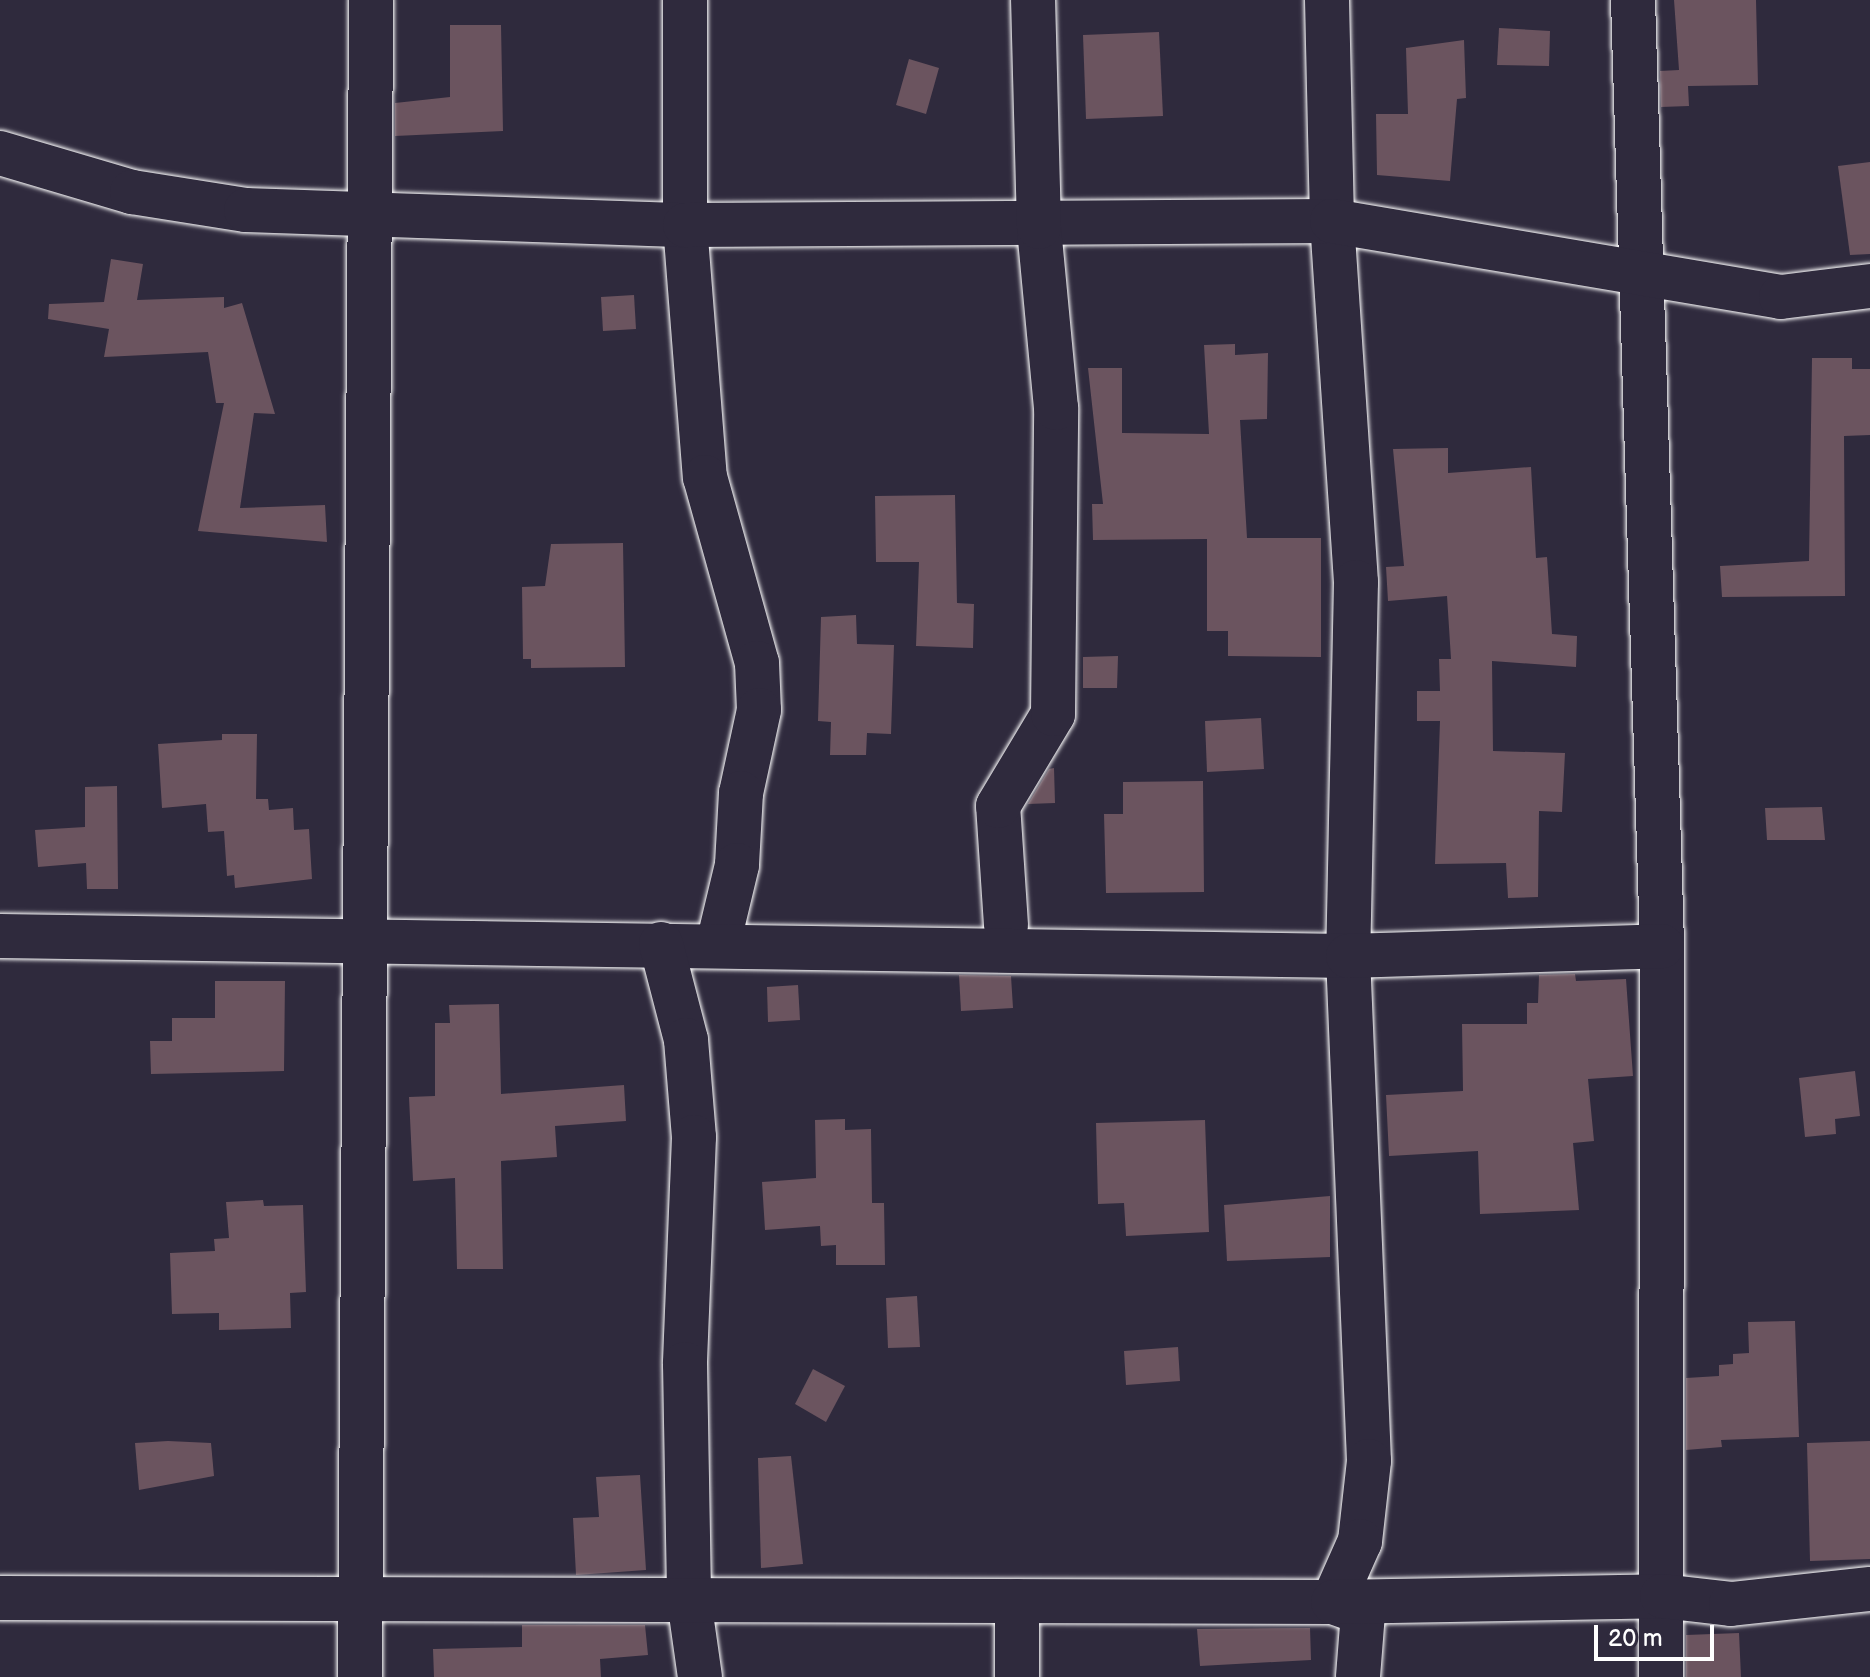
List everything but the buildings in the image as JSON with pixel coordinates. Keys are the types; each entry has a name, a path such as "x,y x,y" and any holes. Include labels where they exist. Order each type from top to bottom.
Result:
{"street":[{"path":"360,1677 362,937 371,0"},
{"path":"685,0 685,225 705,477 757,663 759,710 741,793 737,865 718,944"},
{"path":"1006,925 998,806 1053,714 1056,408 1039,227 1033,0"},
{"path":"1327,0 1332,221 1356,582 1348,956 1369,1461 1360,1541 1333,1602"},
{"path":"1633,0 1662,946 1661,1677"},
{"path":"0,153 188,204 685,225 1039,227 1332,221 1639,267 1781,297 1870,286"},
{"path":"0,936 362,937 1348,956 1662,946"},
{"path":"661,944 686,1040 694,1137 685,1244 689,1600 700,1677"},
{"path":"0,1598 1333,1602 1662,1596 1731,1604 1870,1589"},
{"path":"1017,1601 1017,1677"},
{"path":"1333,1602 1363,1613 1358,1677"}]}
